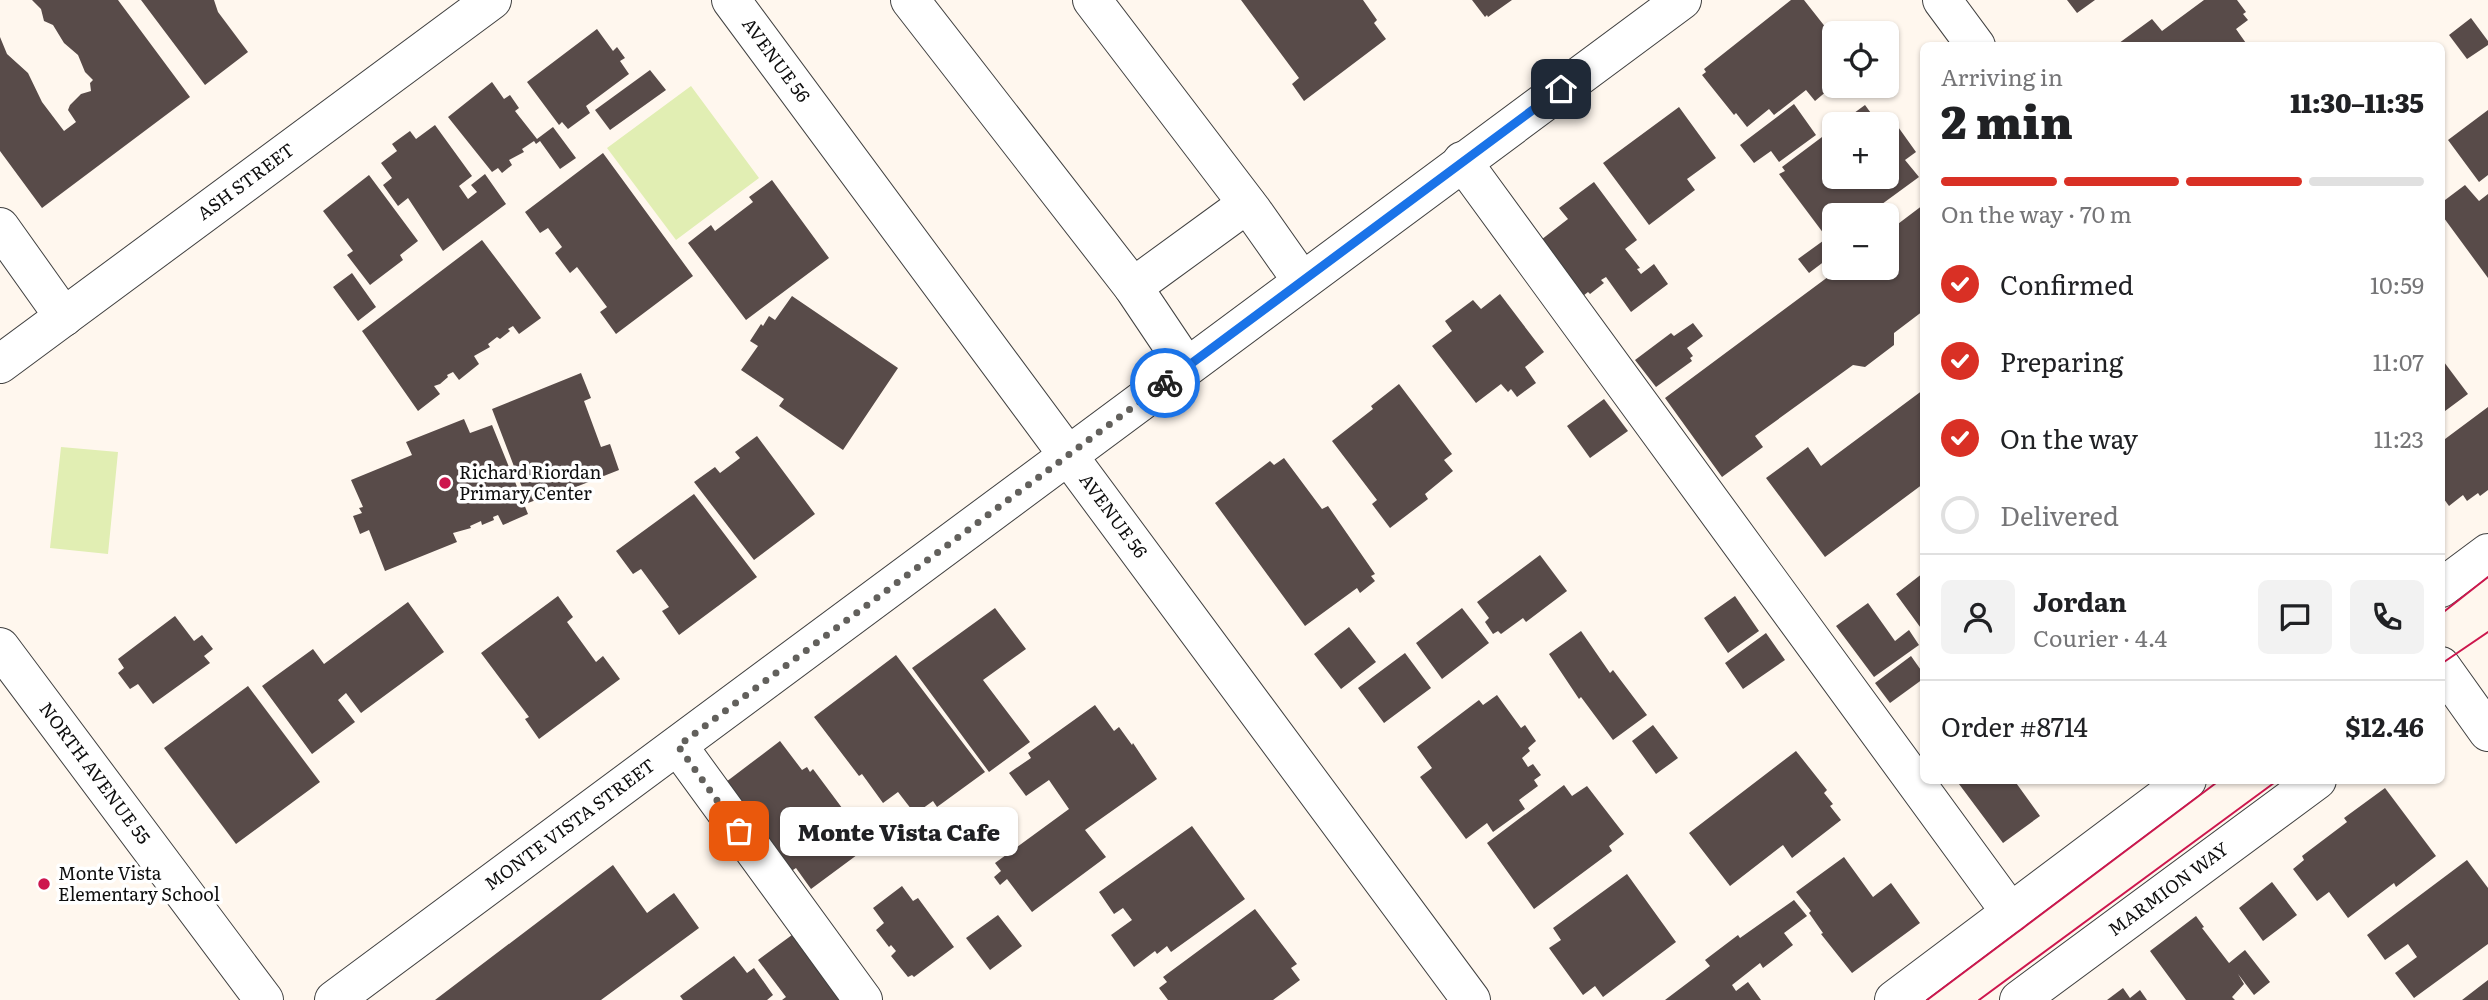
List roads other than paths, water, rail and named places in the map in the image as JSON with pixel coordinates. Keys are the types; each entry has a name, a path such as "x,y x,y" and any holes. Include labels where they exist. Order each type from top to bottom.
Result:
{"street":[{"name":"ASH STREET","path":"0,364 492,0"},
{"name":"AVENUE 56","path":"731,0 1471,1000"},
{"path":"910,0 1133,286 1186,366"},
{"path":"1092,0 1302,281"},
{"name":"MONTE VISTA STREET","path":"334,1000 1682,0"},
{"path":"1942,0 1973,42"},
{"path":"1462,161 2011,913"},
{"path":"1133,286 1247,204"},
{"path":"0,227 64,317"},
{"path":"2445,585 2488,552"},
{"name":"NORTH AVENUE 55","path":"0,647 264,1000"},
{"path":"2445,680 2488,732"},
{"path":"678,746 863,1000"},
{"path":"1894,1000 2182,784"},
{"name":"MARMION WAY","path":"2019,1000 2312,784"}],"tram line":[{"path":"2445,611 2488,577"},
{"path":"2445,661 2488,632"},
{"path":"1927,1000 2215,784"},
{"path":"1979,1000 2273,784"}],"place":[{"name":"Richard Riordan Primary Center","path":"445,483"},
{"name":"Monte Vista Cafe","path":"739,831"},
{"name":"Monte Vista Elementary School","path":"44,884"}]}
